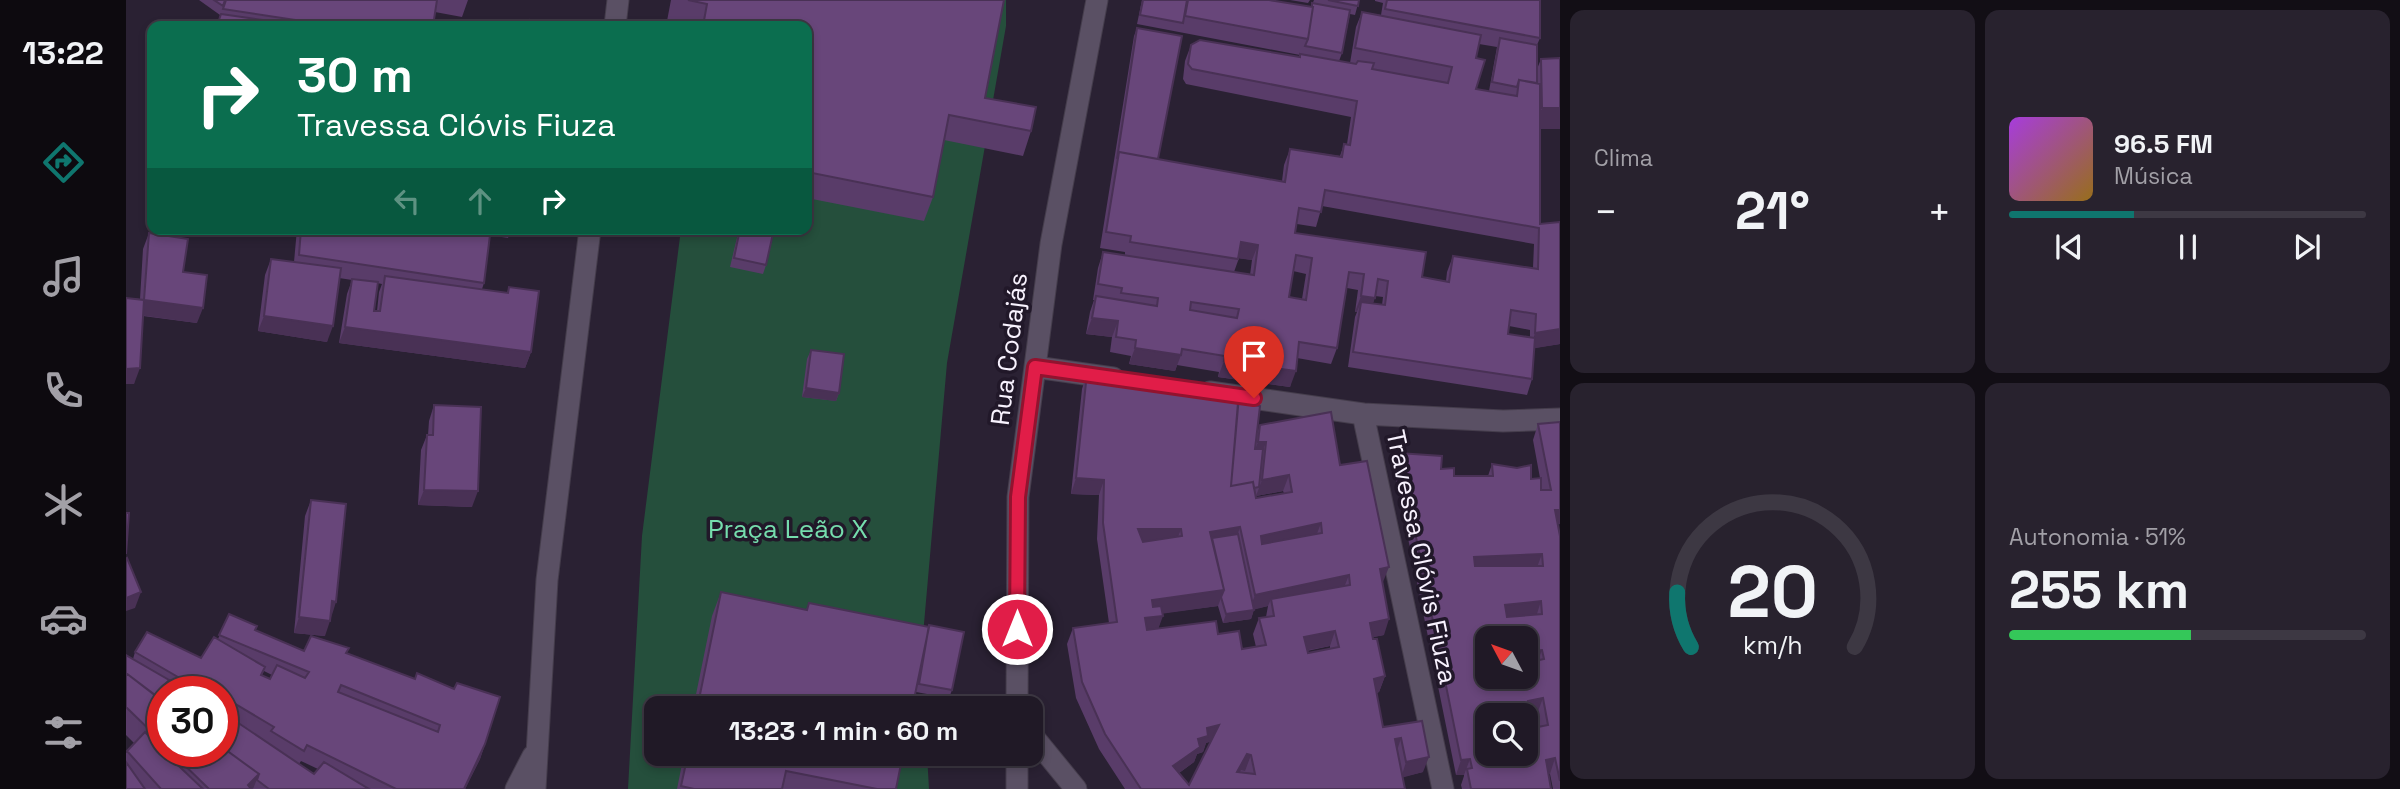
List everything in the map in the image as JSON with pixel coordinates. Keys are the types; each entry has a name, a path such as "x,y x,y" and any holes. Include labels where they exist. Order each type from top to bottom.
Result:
{"street":[{"path":"616,21 618,0"},
{"name":"Rua Codajás","path":"1017,696 1018,497 1051,244 1097,0"},
{"path":"535,789 547,580 589,235"},
{"path":"1035,367 1131,381"},
{"name":"Travessa Clóvis Fiuza","path":"1185,389 1363,414 1443,789"},
{"path":"1363,414 1503,421 1560,419"},
{"path":"1043,749 1076,789"},
{"path":"516,789 536,751"},
{"path":"1017,766 1017,789"}],"green space":[{"name":"Praça Leão X","path":"711,0 1006,0 1006,26 947,363 923,635 910,696 644,696 644,766 928,766 929,789 628,789 642,536 680,235 812,235 812,21 789,21"}],"building":[{"path":"214,0 225,0 223,6"},
{"path":"226,0 437,0 434,21 302,21 223,9"},
{"path":"688,0 1004,0 985,98 1036,107 1031,131 949,115 933,197 812,173 812,21 704,21 707,4"},
{"path":"1143,0 1187,0 1183,23 1140,15"},
{"path":"1188,0 1269,0 1313,7 1308,39 1185,16"},
{"path":"1328,0 1359,0 1358,6"},
{"path":"1387,0 1540,0 1540,38 1385,9"},
{"path":"1312,3 1350,10 1342,53 1305,46"},
{"path":"1362,12 1481,35 1476,58 1485,60 1476,89 1517,96 1519,80 1540,84 1540,224 1560,222 1560,329 1535,333 1536,314 1511,310 1508,334 1535,338 1532,379 1353,352 1361,302 1385,305 1388,281 1378,279 1375,298 1361,296 1364,274 1349,272 1337,348 1299,342 1296,371 1224,361 1225,356 1182,349 1181,355 1135,348 1136,340 1116,337 1118,321 1092,318 1096,296 1157,306 1158,298 1121,293 1122,288 1098,284 1103,252 1254,275 1258,245 1241,242 1238,259 1130,242 1131,236 1106,232 1119,152 1285,182 1290,149 1342,157 1344,144 1350,145 1357,101 1192,69 1188,64 1191,45 1200,40 1300,57 1300,54 1356,64 1358,61 1374,63 1372,69 1448,83 1452,67 1355,48","holes":["1325,190 1539,228 1538,269 1453,256 1449,282 1422,277 1426,252 1295,233 1299,208 1321,212","1296,255 1312,258 1306,300 1289,297","1191,302 1239,309 1237,318 1190,310"]},
{"path":"221,14 263,20 263,21 219,21"},
{"path":"1137,28 1182,36 1158,159 1119,152 1117,159"},
{"path":"1500,38 1537,45 1537,83 1519,80 1517,87 1492,82"},
{"path":"1560,58 1560,108 1542,108 1541,59"},
{"path":"149,235 188,239 183,272 207,275 203,308 144,300"},
{"path":"301,235 490,235 484,283 299,255"},
{"path":"739,235 773,235 766,265 734,258"},
{"path":"271,259 341,268 333,326 264,316"},
{"path":"385,276 508,293 509,287 539,291 531,352 345,327 352,279 378,282 374,311 380,311"},
{"path":"126,298 144,300 140,368 126,369"},
{"path":"811,350 844,354 839,393 806,388"},
{"path":"1087,373 1239,396 1231,486 1253,482 1256,498 1292,492 1289,475 1262,480 1266,442 1258,442 1260,425 1331,412 1340,465 1367,461 1389,567 1380,569 1389,619 1370,623 1373,639 1377,639 1385,676 1374,679 1383,727 1422,721 1429,757 1406,762 1401,738 1395,739 1405,789 1141,789 1105,734 1082,682 1073,628 1117,622 1103,523 1104,480 1076,478","holes":["1321,523 1322,533 1262,544 1261,536","1240,527 1255,595 1349,575 1350,585 1271,599 1274,616 1259,618 1266,645 1242,649 1239,631 1218,634 1216,621 1147,630 1145,618 1163,616 1161,606 1153,607 1152,600 1224,590 1210,532","1138,529 1181,529 1182,536 1143,542","1335,631 1339,647 1308,653 1304,637","1219,725 1189,785 1173,766 1200,747 1198,739 1208,736 1207,728","1247,754 1251,755 1255,774 1237,772"]},
{"path":"1238,403 1260,406 1255,449 1263,449 1259,487 1254,488 1253,482 1231,486"},
{"path":"434,405 481,407 478,491 424,490 427,435 433,435"},
{"path":"1560,422 1560,510 1555,510 1560,536 1560,781 1555,758 1546,760 1551,789 1471,789 1467,769 1472,768 1470,759 1461,760 1399,453 1442,456 1441,469 1454,468 1454,476 1493,476 1492,464 1517,468 1531,465 1531,479 1541,478 1541,490 1551,490 1538,424","holes":["1542,554 1543,566 1475,566 1474,557","1541,601 1542,614 1507,617 1505,605"]},
{"path":"311,500 346,504 336,602 332,601 330,621 299,617"},
{"path":"126,513 129,513 126,554"},
{"path":"1238,534 1254,610 1226,614 1221,597 1224,590 1212,538"},
{"path":"126,559 141,592 126,598"},
{"path":"721,592 807,610 809,603 929,627 915,696 700,696"},
{"path":"229,614 257,626 255,630 304,651 311,636 349,648 346,653 415,679 417,673 454,689 457,683 500,697 485,744 464,789 396,789 307,745 304,751 271,731 274,727 238,706 238,676 176,676 135,652 147,632 201,658 214,637 265,667 261,675 270,679 277,665 305,678 309,672 219,635","holes":["341,685 440,725 438,732 338,692"]},
{"path":"929,625 964,632 952,690 919,684"},
{"path":"126,655 162,676 147,676 147,689 126,673"},
{"path":"126,673 147,689 147,727 126,707"},
{"path":"238,723 314,774 324,762 369,789 269,789 257,780 259,774 238,759"},
{"path":"145,732 147,767 180,767 203,789 161,789 127,751"},
{"path":"238,759 259,774 248,785 251,789 209,789 186,767 238,767"},
{"path":"126,762 145,789 126,789"},
{"path":"685,766 901,766 896,789 877,789 786,771 782,789 694,789 681,786"}],"route":[{"path":"1017,629 1018,497 1035,367 1254,398"}]}
